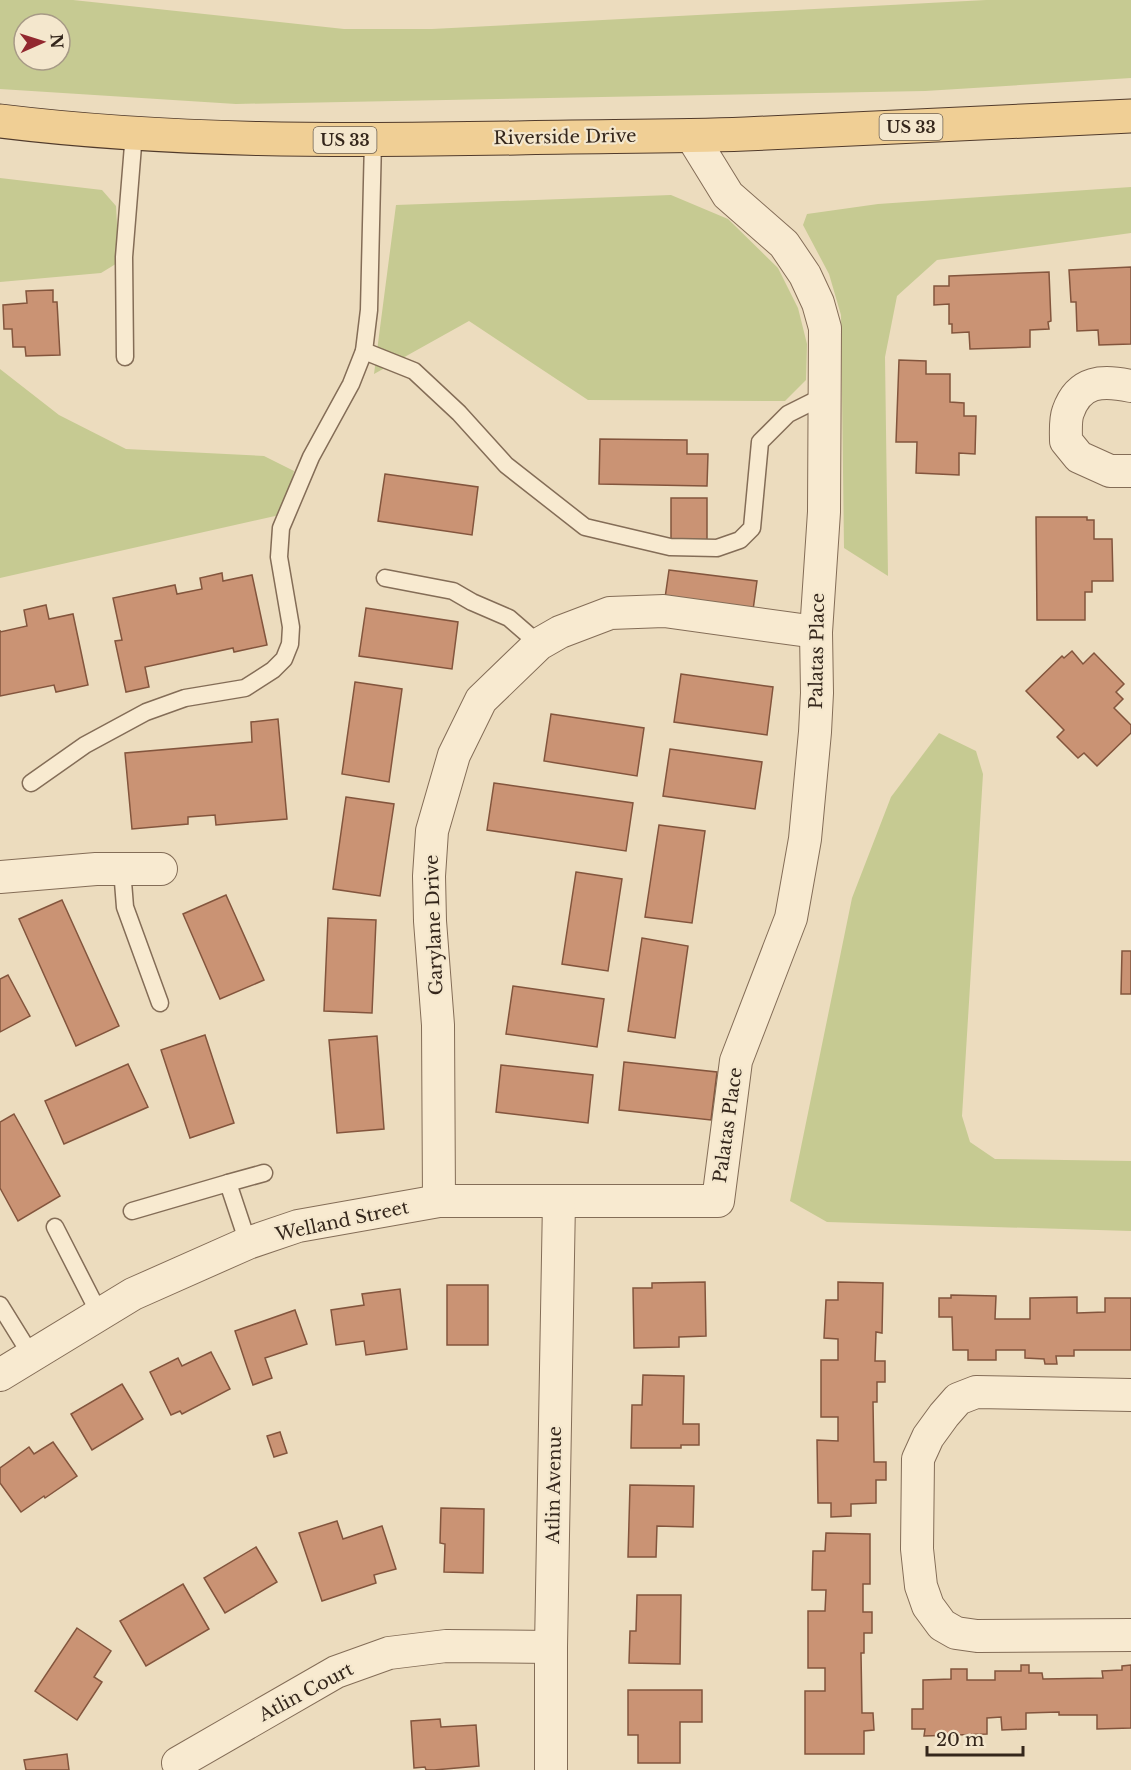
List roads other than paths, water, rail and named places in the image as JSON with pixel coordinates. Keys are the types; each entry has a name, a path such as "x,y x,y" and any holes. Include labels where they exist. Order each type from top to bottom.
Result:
{"main road":[{"name":"Riverside Drive","path":"0,121 134,133 263,139 373,140 753,134 1131,116"}],"street":[{"name":"Palatas Place","path":"691,135 728,195 783,244 805,275 818,303 825,328 824,512 816,632 817,693 805,839 791,918 736,1061 718,1201"},
{"path":"1131,386 1111,381 1090,384 1077,395 1067,413 1066,441 1080,458 1110,471 1131,471"},
{"name":"Garylane Drive","path":"439,1201 438,1025 430,899 432,831 454,755 481,700 539,644 560,632 610,614 663,611 816,632"},
{"path":"0,877 96,869 160,869"},
{"name":"Welland Street","path":"0,1375 133,1294 248,1243 298,1226 439,1201 718,1201"},
{"name":"Atlin Avenue","path":"551,1770 551,1647 560,1201"},
{"path":"1131,1395 976,1392 958,1399 928,1437 918,1459 917,1550 921,1586 928,1606 942,1625 956,1633 976,1636 1131,1635"},
{"name":"Atlin Court","path":"178,1763 336,1672 389,1653 446,1646 551,1647"}],"lane":[{"path":"125,357 124,257 134,133"},
{"path":"31,783 85,746 146,712 184,698 245,688 273,670 285,659 290,644 291,627 279,556 281,528 310,457 351,384 364,351 369,310 373,140"},
{"path":"364,351 414,371 459,413 506,465 585,527 670,547 717,548 740,540 752,528 760,441 788,414 824,396"},
{"path":"386,578 453,591 509,618 539,644"},
{"path":"122,869 125,907 160,1003"},
{"path":"132,1211 264,1173"},
{"path":"228,1183 248,1243"},
{"path":"56,1227 99,1313"},
{"path":"0,1305 31,1355"}]}
